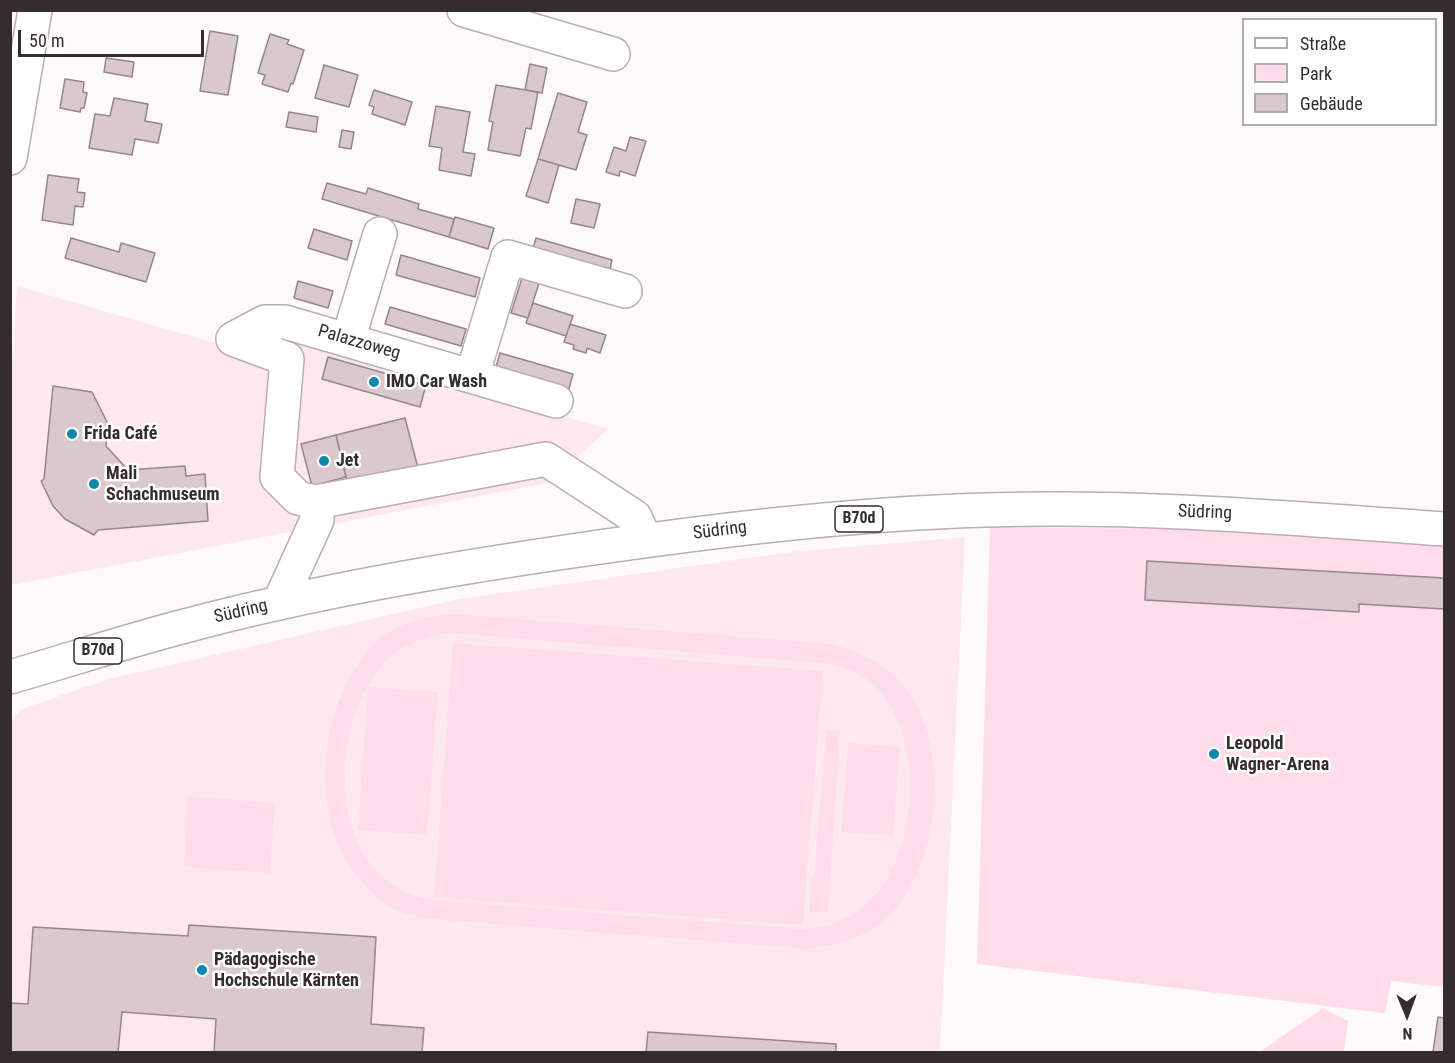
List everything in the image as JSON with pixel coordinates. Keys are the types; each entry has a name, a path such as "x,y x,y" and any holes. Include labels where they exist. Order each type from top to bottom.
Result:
{"main road":[{"path":"10,158 35,10"},
{"path":"464,10 613,54"},
{"path":"348,340 380,234"},
{"path":"472,376 508,257 625,291"},
{"name":"Palazzoweg","path":"316,502 298,498 277,477 287,358 233,339 265,322 285,322 556,400"},
{"path":"279,603 317,520 316,502 546,459 635,517 645,540"},
{"name":"Südring","path":"10,677 186,626 279,603 444,569 645,540 777,525 985,510 1131,510 1269,516 1444,529"}],"shaded area":[{"path":"17,286 250,353 285,335 608,429 548,483 11,585 10,401"},
{"path":"965,537 940,1052 11,1052 10,721 22,709 109,679 459,599 791,552"}],"green space":[{"name":"Leopold Wagner-Arena","path":"990,527 1175,529 1444,543 1444,987 1391,981 1385,1013 977,964"},
{"path":"456,614 832,644 855,651 876,662 889,671 911,695 925,726 933,761 934,798 929,835 919,869 902,899 881,923 864,934 838,943 809,949 432,919 407,914 385,903 363,883 347,861 335,835 328,808 325,779 326,751 332,723 349,678 365,654 378,640 394,629 411,622","holes":["448,633 825,663 848,670 868,680 888,701 901,729 908,761 910,795 906,828 896,860 882,887 862,908 839,921 815,928 798,929 431,900 397,888 374,868 358,843 348,813 345,781 347,748 355,717 367,688 383,664 397,652 421,640"]},
{"path":"453,643 823,671 803,925 434,897"},
{"path":"368,687 438,692 427,835 358,830"},
{"path":"826,730 840,731 828,913 809,911 811,878 814,878"},
{"path":"848,743 900,747 893,836 841,832"},
{"path":"188,796 275,803 270,873 184,867"},
{"path":"1323,1008 1348,1021 1344,1052 1260,1052"}],"building":[{"path":"210,31 238,36 228,95 200,91"},
{"path":"270,34 289,40 287,44 304,50 293,84 291,83 288,92 262,84 265,75 258,73"},
{"path":"106,58 134,62 132,77 104,72"},
{"path":"530,64 547,68 542,93 525,90"},
{"path":"324,65 358,75 349,107 315,98"},
{"path":"65,79 84,82 83,92 87,93 84,108 81,108 80,112 60,108"},
{"path":"496,85 538,92 531,129 526,128 520,156 488,150 493,122 489,121"},
{"path":"374,90 412,102 405,125 372,114 374,107 369,105"},
{"path":"558,93 587,102 578,132 587,135 576,170 538,159"},
{"path":"114,98 148,104 145,121 162,124 158,143 135,139 132,155 89,148 95,114 110,116"},
{"path":"436,106 470,112 463,152 475,154 471,176 439,170 442,148 429,146"},
{"path":"289,112 318,117 316,132 286,127"},
{"path":"342,130 354,132 351,149 339,147"},
{"path":"630,137 646,141 635,176 620,171 619,176 606,172 614,147 626,151"},
{"path":"538,159 559,165 548,203 526,196"},
{"path":"48,175 79,179 77,192 85,193 83,207 75,206 73,225 42,220"},
{"path":"327,183 366,194 368,188 419,204 418,209 454,219 449,237 322,199"},
{"path":"576,199 600,204 594,228 571,223"},
{"path":"455,217 494,228 488,249 449,237"},
{"path":"314,229 352,241 347,260 308,248"},
{"path":"71,238 119,252 121,243 155,253 146,282 65,258"},
{"path":"536,238 612,260 608,277 531,255"},
{"path":"401,255 480,278 475,297 396,275"},
{"path":"522,278 539,283 528,318 511,313"},
{"path":"298,281 333,291 328,308 294,298"},
{"path":"533,303 573,316 566,336 526,323"},
{"path":"390,307 466,329 461,346 385,324"},
{"path":"570,324 606,335 600,353 587,348 586,353 573,349 574,345 564,342"},
{"path":"500,353 573,374 568,392 495,371"},
{"name":"IMO Car Wash","path":"328,357 426,385 420,407 322,379"},
{"path":"53,386 92,392 107,422 106,446 128,470 185,466 186,476 205,474 208,521 98,530 94,535 65,519 53,506 41,481 44,479"},
{"path":"405,418 419,472 349,489 336,435"},
{"name":"Jet","path":"336,435 346,477 312,486 301,444"},
{"path":"1147,561 1444,578 1444,609 1359,604 1359,612 1145,600"},
{"name":"Pädagogische Hochschule Kärnten","path":"189,925 376,937 371,1024 424,1028 422,1052 214,1052 216,1019 122,1012 118,1052 10,1052 10,1003 28,1004 33,927 188,936"},
{"path":"1438,1017 1444,1018 1444,1052 1433,1052"},
{"path":"648,1032 836,1044 836,1052 646,1052"}],"place":[{"name":"IMO Car Wash","path":"374,382"},
{"name":"Frida Café","path":"72,434"},
{"name":"Jet","path":"324,461"},
{"name":"Mali Schachmuseum","path":"94,484"},
{"name":"Leopold Wagner-Arena","path":"1214,754"},
{"name":"Pädagogische Hochschule Kärnten","path":"202,970"}]}
